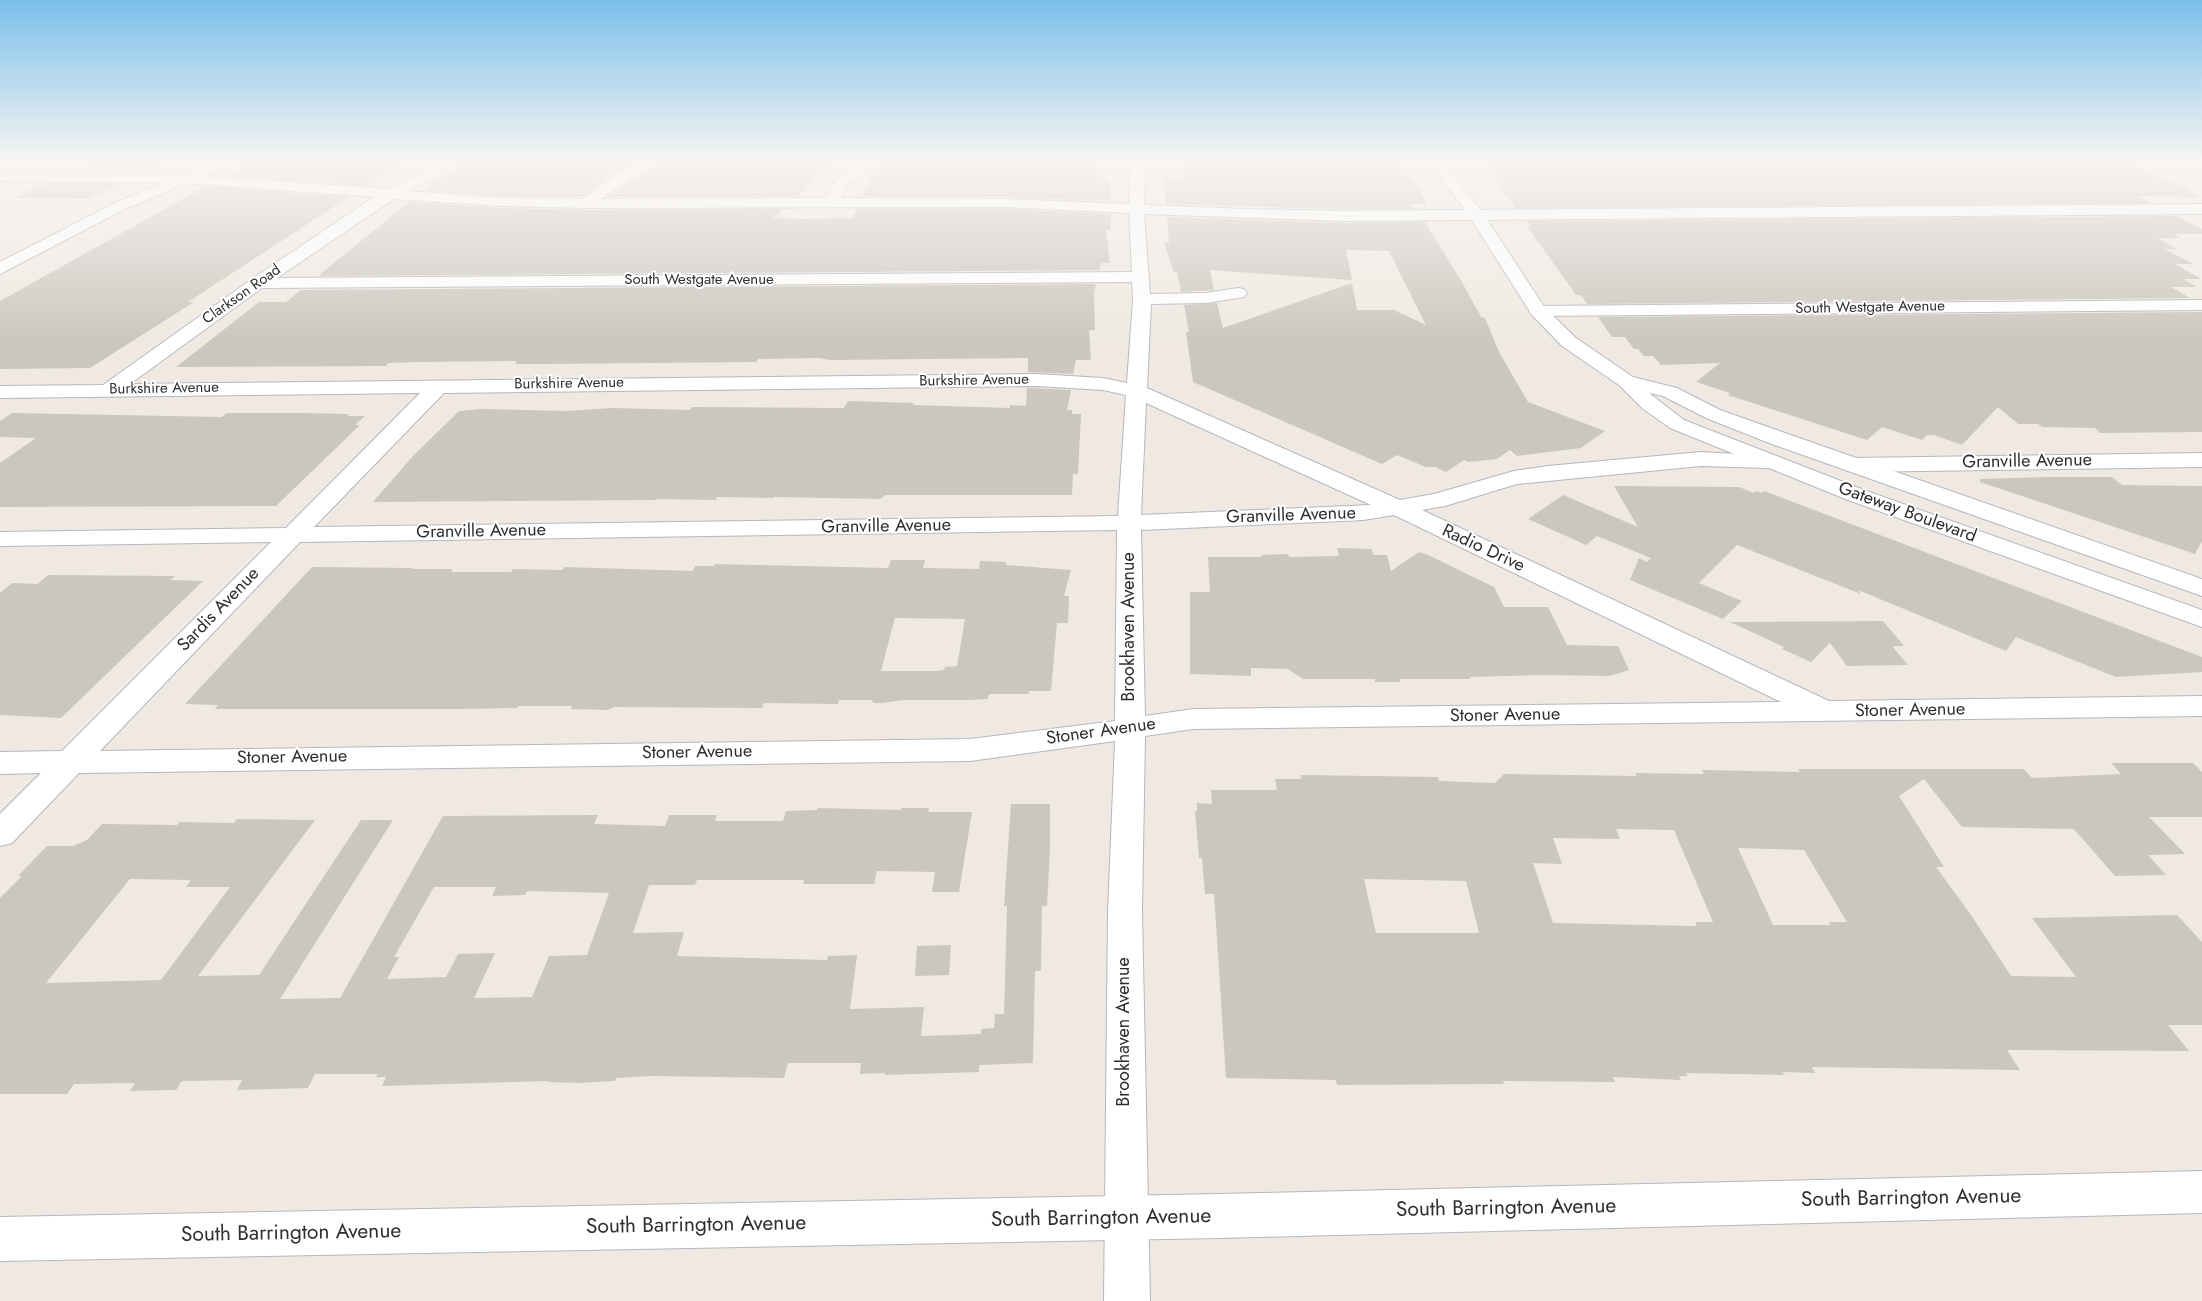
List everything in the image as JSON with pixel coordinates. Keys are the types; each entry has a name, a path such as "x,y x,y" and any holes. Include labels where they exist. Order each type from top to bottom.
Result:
{"street":[{"path":"0,269 92,221"},
{"name":"Clarkson Road","path":"110,390 258,283 350,221"},
{"name":"Brookhaven Avenue","path":"1127,1301 1125,911 1130,728 1129,524 1142,300 1137,221"},
{"name":"Gateway Boulevard","path":"1480,221 1538,311 1569,342 1626,381 1649,404 1677,424 1767,461 2202,619"},
{"name":"South Westgate Avenue","path":"258,283 1141,277"},
{"path":"1142,300 1206,298 1238,293"},
{"name":"South Westgate Avenue","path":"1538,311 2202,305"},
{"name":"Burkshire Avenue","path":"0,392 1037,380 1084,382 1136,391"},
{"name":"Gateway Boulevard","path":"1626,381 1670,392 1713,414 2202,588"},
{"name":"Sardis Avenue","path":"0,834 438,386"},
{"name":"Radio Drive","path":"1136,391 1398,508 1826,712"},
{"path":"1649,404 1704,420 1789,451 1816,459 1853,465"},
{"name":"Granville Avenue","path":"0,539 1129,524 1363,513 1436,502 1514,478 1548,473 1701,459 1790,462 1832,470 1873,482 1976,518 2046,534"},
{"name":"Granville Avenue","path":"1853,465 2202,460"},
{"name":"Stoner Avenue","path":"0,762 970,750 1193,719 2202,706"},
{"name":"South Barrington Avenue","path":"0,1239 1127,1218 2202,1192"}],"building":[{"path":"144,221 313,221 188,302 194,302 90,368 0,369 0,301"},
{"path":"386,221 1111,221 1111,230 1106,230 1110,263 1101,263 1099,270 318,276"},
{"path":"1167,221 1425,222 1481,317 1485,318 1499,352 1528,402 1605,431 1581,448 1517,456 1510,450 1497,459 1468,462 1464,460 1446,472 1435,467 1426,467 1397,455 1382,464 1193,382 1186,332 1189,332 1184,305 1217,303 1223,328 1352,283 1357,310 1394,310 1426,325 1389,251 1346,250 1352,280 1210,270 1214,290 1181,292 1177,272 1174,272 1164,243 1169,243"},
{"path":"1526,221 2185,221 2202,229 2202,234 2173,234 2181,238 2157,238 2177,249 2165,249 2193,264 2175,264 2201,279 2183,279 2197,287 2171,287 2190,298 1587,304 1581,295 1576,295 1527,227 1531,227"},
{"path":"1096,284 1094,293 1095,330 1089,330 1091,360 1076,360 1073,374 1028,372 1028,358 830,360 820,358 758,359 756,362 546,364 515,364 517,361 419,362 388,363 386,366 176,367 259,302 286,302 301,290"},
{"path":"2202,312 2202,432 2100,433 2095,428 2042,427 2038,424 2018,424 1998,407 1962,445 1934,435 1927,435 1922,440 1882,427 1867,440 1728,395 1730,393 1696,382 1720,363 1661,365 1653,356 1644,356 1638,349 1634,349 1625,337 1612,337 1598,317"},
{"path":"1027,388 1071,390 1067,410 1072,410 1072,414 1081,414 1078,474 1073,474 1072,495 886,495 880,499 717,497 716,500 373,502 414,455 459,411 481,409 567,411 612,408 690,410 692,407 844,408 848,401 1010,408 1010,405 1026,406"},
{"path":"12,413 222,417 226,413 301,413 365,416 355,425 360,425 276,506 0,507 0,463 36,438 0,437 0,421"},
{"path":"2112,477 2122,485 2202,486 2202,541 2195,554 1980,482 1980,479"},
{"path":"1614,486 1739,487 1754,493 1756,491 1761,493 1764,491 2202,657 2202,672 2116,677 2016,637 2006,651 1858,590 1861,594 1737,545 1699,583 1742,601 1723,619 1630,580 1639,558 1647,562 1651,558 1597,536 1586,545 1528,519 1563,495 1638,527"},
{"path":"1337,548 1372,549 1373,555 1387,555 1391,571 1419,552 1428,555 1494,587 1504,607 1548,607 1567,645 1618,646 1629,670 1610,676 1543,675 1470,677 1470,679 1399,679 1400,682 1375,682 1375,679 1303,679 1288,669 1251,668 1251,676 1190,674 1190,592 1210,592 1208,557 1262,557 1261,555 1288,554 1289,557 1339,556"},
{"path":"891,560 925,560 923,568 979,569 980,561 1006,562 1006,565 1071,570 1064,596 1069,596 1068,623 1057,623 1051,691 1029,691 1029,694 989,694 988,699 969,700 904,700 874,703 871,700 839,700 838,704 764,703 762,708 614,707 608,710 571,709 572,706 518,706 517,708 463,709 215,709 218,705 185,704 312,567 453,569 451,572 511,572 513,569 563,570 564,567 693,571 695,566 714,566 715,564 888,568","holes":["895,618 965,619 957,666 945,667 944,670 939,671 881,671"]},
{"path":"48,575 175,576 170,580 203,581 61,718 0,715 0,593 12,583 38,584"},
{"path":"1883,621 1904,646 1892,646 1908,665 1847,666 1830,643 1811,662 1730,622"},
{"path":"2111,763 2193,763 2202,772 2202,817 2149,817 2185,854 2148,855 2166,875 2115,876 2074,829 1962,827 1924,779 1899,796 1944,867 1936,867 1971,915 2011,976 2076,977 2032,918 2177,915 2202,942 2202,1025 2168,1025 2189,1051 2007,1050 2020,1070 1812,1067 1815,1073 1783,1072 1784,1075 1686,1073 1688,1076 1679,1076 1681,1080 1613,1077 1615,1082 1503,1081 1504,1084 1337,1085 1336,1080 1226,1078 1214,894 1205,894 1202,858 1199,858 1195,811 1197,811 1197,803 1212,804 1211,790 1277,790 1275,779 1301,779 1301,775 1438,777 1439,781 1495,783 1504,774 1637,776 1635,773 1704,774 1702,770 1800,772 1798,769 2024,769 2032,778 2121,774","holes":["1616,829 1674,830 1713,922 1695,922 1697,926 1553,923 1533,863 1562,864 1553,838 1620,839","1738,848 1804,850 1847,922 1829,922 1831,925 1773,925","1364,879 1466,881 1479,933 1376,933"]},
{"path":"1011,804 1050,804 1047,906 1042,906 1041,971 1035,971 1033,1063 979,1065 979,1072 885,1075 885,1073 860,1074 861,1063 788,1063 784,1078 651,1076 616,1078 615,1081 578,1083 548,1081 382,1086 386,1077 376,1077 378,1074 315,1074 308,1088 237,1090 242,1080 182,1081 176,1090 130,1091 135,1083 74,1084 67,1094 0,1094 0,898 22,876 18,876 47,846 73,846 87,840 102,824 177,825 180,822 234,823 237,819 315,820 198,976 259,975 361,820 393,820 280,999 340,998 443,816 598,815 594,824 665,826 669,815 717,815 715,821 783,821 786,811 817,810 818,808 901,810 901,808 929,808 928,812 972,812 959,892 932,892 935,872 877,871 874,884 803,884 804,880 697,880 695,885 649,885 633,933 684,932 677,956 827,960 828,956 857,955 850,1009 924,1007 921,1036 981,1034 981,1029 994,1028 995,1014 1004,1014 1007,906 1004,906","holes":["130,879 191,880 186,887 230,887 161,980 46,983","434,887 496,887 492,896 525,895 527,891 609,893 587,955 549,956 532,997 474,998 495,953 458,954 446,977 387,979 399,957 394,957"]},
{"path":"951,945 949,975 915,976 917,946"}]}
